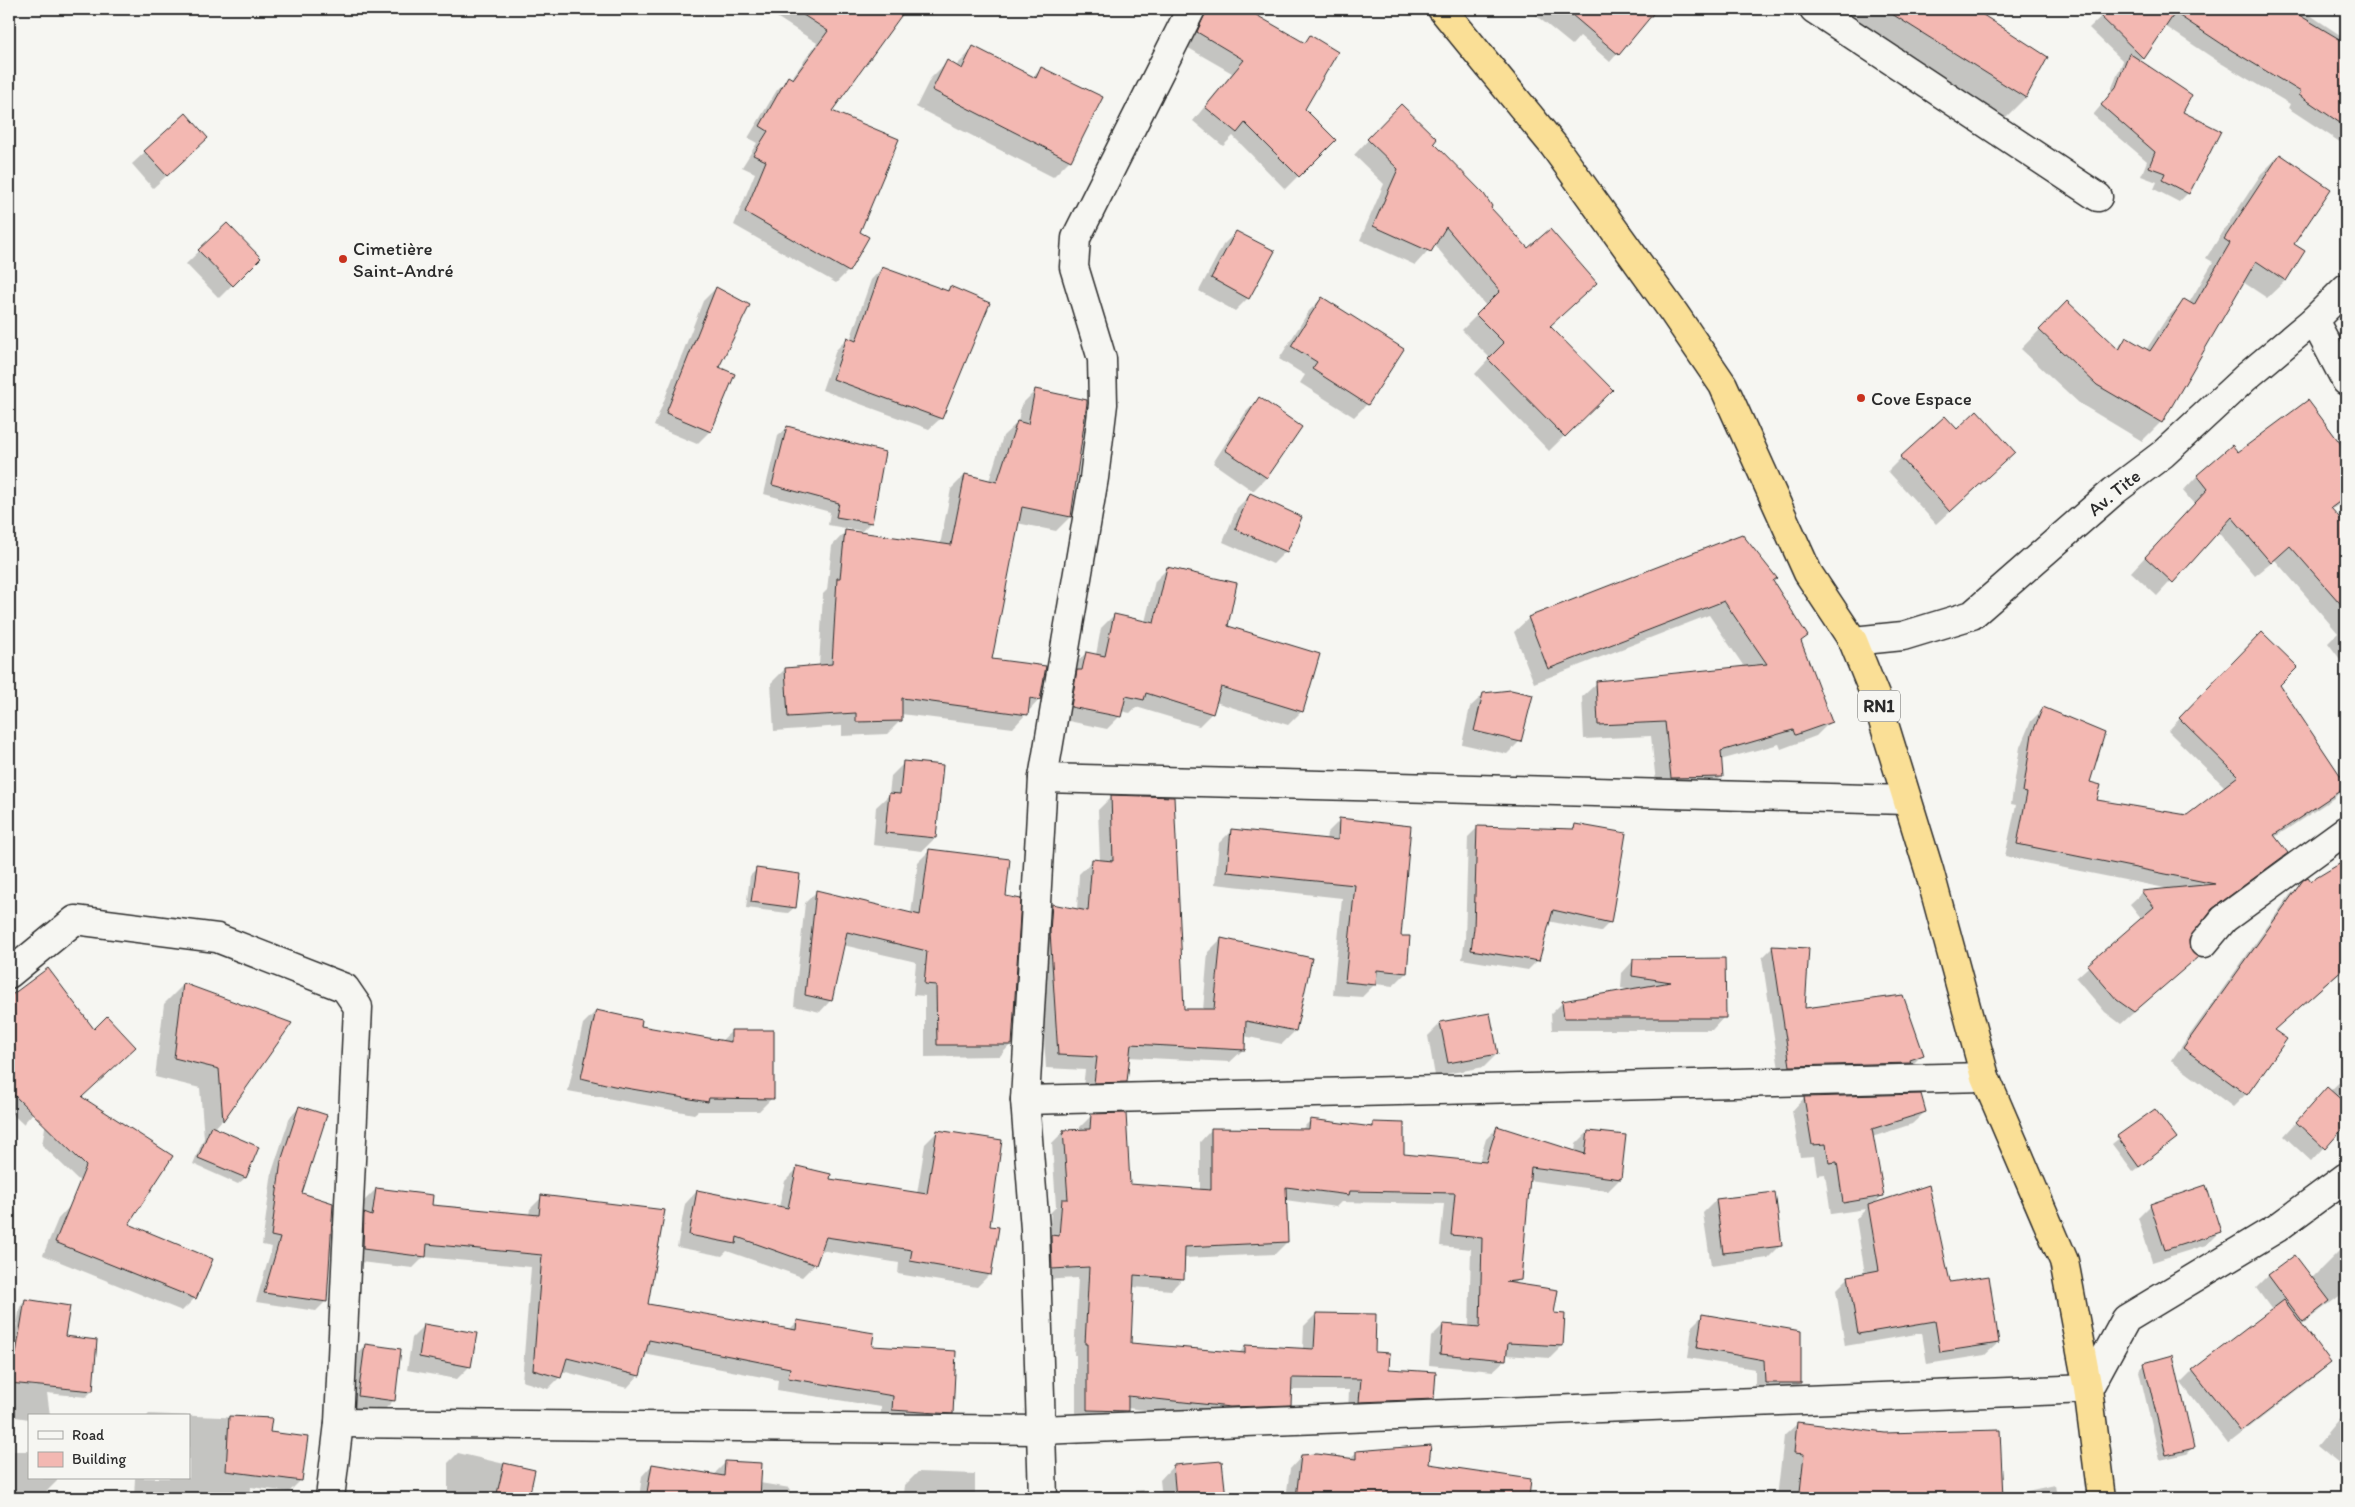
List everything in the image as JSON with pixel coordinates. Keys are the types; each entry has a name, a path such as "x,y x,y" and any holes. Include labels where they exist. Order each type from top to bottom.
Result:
{"highway":[{"name":"RN1","path":"1442,9 1554,146 1674,313 1723,385 1808,573 1853,641 1876,698 1929,870 1985,1077 2064,1261 2088,1389 2102,1498"}],"street":[{"path":"1043,1498 1035,1229 1025,1100 1043,778 1094,478 1103,404 1102,359 1074,267 1076,238 1191,9"},
{"path":"1814,9 2098,197"},
{"name":"Av. Tite","path":"1853,641 1903,636 1972,615 2114,491 2163,454 2245,378 2314,320 2346,288"},
{"path":"2314,320 2346,381"},
{"path":"1043,778 1907,800"},
{"path":"2204,943 2224,919 2346,830"},
{"path":"9,974 74,920 217,938 346,988 358,1007 340,1423 330,1498"},
{"path":"1025,1100 1985,1077"},
{"path":"340,1423 1040,1430 2088,1389 2126,1319 2277,1228 2346,1177"}],"building":[{"path":"794,9 906,9 832,111 899,139 860,232 869,237 849,272 745,212 766,161 753,155 768,131 760,126 788,76 793,79 828,31"},
{"path":"1207,9 1246,9 1305,43 1310,35 1338,52 1305,109 1336,140 1299,177 1245,123 1237,133 1205,107 1244,60 1197,32"},
{"path":"1565,9 1657,9 1619,55"},
{"path":"1884,9 1974,9 2048,57 2026,98"},
{"path":"2093,9 2289,9 2346,43 2346,127 2299,95 2301,92 2231,50 2175,13 2144,59"},
{"path":"973,46 1036,78 1041,67 1103,97 1071,161 932,90 947,60 962,69"},
{"path":"2129,53 2192,95 2183,112 2221,131 2189,194 2162,180 2165,173 2149,167 2155,152 2101,105 2116,87"},
{"path":"1401,104 1437,139 1434,143 1484,194 1492,206 1491,208 1528,248 1550,229 1597,283 1550,326 1613,390 1565,437 1488,359 1504,343 1476,315 1500,291 1446,227 1431,252 1373,226 1398,169 1367,139"},
{"path":"186,113 208,138 167,176 144,151"},
{"path":"2280,154 2331,189 2294,244 2305,251 2286,281 2256,261 2162,423 2097,385 2039,330 2067,301 2119,350 2126,337 2150,351 2184,299 2194,305 2230,243 2224,239"},
{"path":"227,223 261,258 233,286 198,250"},
{"path":"1236,231 1275,251 1249,299 1211,278"},
{"path":"882,267 948,291 950,286 990,303 942,419 833,379 847,337 856,341"},
{"path":"716,287 750,305 719,367 735,374 711,432 666,413"},
{"path":"1322,297 1404,349 1368,405 1312,369 1317,362 1291,346"},
{"path":"1035,389 1087,400 1071,517 1022,507 992,659 1046,666 1040,700 1030,698 1028,715 902,698 902,721 856,722 856,713 788,717 785,668 832,664 837,578 840,578 845,530 951,545 965,474 997,482 1017,421 1028,424"},
{"path":"1259,397 1302,427 1267,478 1225,450"},
{"path":"2308,400 2346,451 2346,497 2331,508 2346,525 2346,610 2290,546 2271,563 2232,517 2173,583 2145,557 2208,489 2197,475 2232,445 2238,452"},
{"path":"1977,410 2015,452 1950,512 1900,457 1945,416 1957,429"},
{"path":"787,426 885,452 872,523 836,517 839,503 772,485"},
{"path":"1250,493 1302,517 1287,552 1235,529"},
{"path":"1742,534 1777,578 1773,581 1808,636 1801,641 1832,722 1795,735 1793,730 1721,751 1723,777 1671,778 1665,722 1598,725 1596,681 1767,664 1724,601 1548,669 1528,617"},
{"path":"1167,567 1237,583 1228,626 1320,654 1303,712 1221,687 1213,714 1146,693 1144,700 1126,696 1121,717 1071,707 1077,670 1082,670 1086,652 1105,656 1114,614 1154,623"},
{"path":"2262,632 2298,667 2280,685 2346,784 2346,787 2274,835 2288,853 2212,909 2189,940 2190,949 2198,957 2134,1012 2117,1000 2087,965 2154,907 2141,891 2215,884 2017,844 2027,793 2023,792 2032,734 2043,707 2105,733 2090,782 2101,785 2097,800 2187,815 2238,776 2179,718"},
{"path":"1511,690 1533,695 1521,742 1474,731 1483,693"},
{"path":"903,761 943,765 936,838 885,833 889,793 900,794"},
{"path":"1111,795 1174,797 1184,1009 1214,1009 1221,938 1312,958 1296,1031 1246,1021 1245,1050 1131,1044 1127,1082 1094,1083 1097,1057 1058,1055 1050,932 1052,904 1088,911 1092,859 1113,861"},
{"path":"1339,818 1411,826 1401,936 1410,936 1407,973 1377,970 1376,985 1345,982 1355,885 1227,872 1231,829 1338,840"},
{"path":"1575,824 1626,833 1611,923 1553,910 1539,961 1471,950 1474,928 1477,826 1574,829"},
{"path":"929,849 1010,859 1006,896 1021,899 1012,1045 937,1045 936,985 924,984 927,951 847,932 832,1001 805,995 816,890 920,915"},
{"path":"2346,860 2346,966 2274,1030 2287,1039 2247,1095 2183,1048 2303,880 2308,877 2311,881"},
{"path":"756,868 800,874 796,908 751,902"},
{"path":"1772,946 1809,948 1805,1008 1903,995 1924,1055 1910,1060 1911,1063 1790,1066"},
{"path":"1725,958 1726,1018 1564,1018 1562,1001 1671,982 1632,976 1633,959"},
{"path":"48,968 94,1029 107,1016 136,1047 82,1097 173,1156 129,1224 213,1259 196,1299 55,1242 86,1166 9,1090 9,997"},
{"path":"183,983 292,1023 223,1121 219,1069 174,1058"},
{"path":"596,1010 642,1020 641,1026 731,1042 731,1030 774,1030 774,1099 709,1098 708,1102 614,1086 581,1078"},
{"path":"1490,1013 1498,1054 1448,1063 1440,1022"},
{"path":"2327,1087 2346,1104 2346,1125 2325,1149 2296,1122"},
{"path":"1921,1094 1926,1112 1872,1129 1884,1196 1843,1203 1837,1162 1829,1163 1826,1144 1812,1145 1804,1097"},
{"path":"299,1106 327,1115 302,1193 333,1203 327,1302 264,1293 280,1238 271,1236 281,1161"},
{"path":"2155,1109 2177,1138 2139,1167 2117,1136"},
{"path":"1126,1113 1130,1184 1211,1190 1211,1128 1309,1129 1310,1119 1373,1127 1373,1122 1404,1123 1404,1154 1486,1162 1497,1126 1585,1154 1588,1131 1626,1135 1621,1179 1531,1167 1521,1280 1506,1282 1558,1290 1554,1313 1565,1314 1563,1346 1508,1343 1506,1360 1440,1354 1443,1324 1480,1327 1482,1238 1451,1235 1455,1193 1350,1191 1349,1195 1286,1187 1288,1242 1185,1247 1184,1279 1134,1275 1131,1343 1245,1353 1245,1345 1314,1349 1316,1313 1376,1314 1375,1352 1390,1353 1389,1369 1436,1372 1434,1399 1359,1402 1361,1379 1292,1378 1291,1405 1230,1407 1128,1396 1128,1411 1087,1410 1087,1344 1085,1344 1089,1267 1052,1269 1051,1235 1059,1236 1062,1199 1068,1199 1063,1130 1090,1129 1091,1114"},
{"path":"211,1126 259,1147 246,1178 198,1158"},
{"path":"937,1130 1002,1140 990,1226 999,1227 991,1275 910,1261 912,1250 826,1237 816,1265 737,1237 736,1244 689,1235 697,1190 788,1208 797,1166 831,1174 830,1179 927,1194"},
{"path":"1929,1185 1950,1282 1989,1276 1999,1343 1940,1352 1935,1321 1858,1334 1848,1276 1879,1270 1868,1205"},
{"path":"2206,1185 2221,1232 2165,1250 2150,1204"},
{"path":"376,1188 433,1195 432,1205 539,1215 541,1195 665,1210 648,1304 796,1330 797,1320 874,1333 872,1346 956,1351 953,1414 892,1410 893,1396 788,1378 790,1368 649,1340 640,1376 567,1358 561,1378 533,1370 542,1255 427,1244 426,1257 363,1249 364,1213 372,1216"},
{"path":"1775,1192 1782,1246 1723,1253 1716,1199"},
{"path":"2295,1255 2330,1301 2303,1322 2268,1275"},
{"path":"25,1299 70,1306 65,1336 97,1340 93,1391 9,1383 9,1355 16,1354"},
{"path":"2284,1300 2331,1363 2241,1432 2192,1370"},
{"path":"1702,1314 1801,1331 1801,1383 1765,1383 1764,1360 1697,1348"},
{"path":"424,1324 477,1333 471,1367 419,1357"},
{"path":"365,1344 401,1349 395,1401 358,1396"},
{"path":"2173,1355 2194,1448 2166,1455 2144,1363"},
{"path":"229,1416 272,1418 270,1432 308,1437 302,1481 226,1471"},
{"path":"1797,1422 1885,1433 2000,1430 2003,1498 1844,1498 1800,1492 1804,1454 1794,1453"},
{"path":"1431,1445 1429,1464 1531,1479 1529,1498 1296,1498 1301,1455 1317,1454 1356,1459 1356,1451"},
{"path":"725,1461 762,1463 760,1498 646,1498 652,1464 724,1476"},
{"path":"1222,1461 1226,1498 1176,1498 1173,1465"},
{"path":"504,1463 535,1470 529,1498 496,1498"}],"place":[{"name":"Cimetière Saint-André","path":"343,259"},
{"name":"Cove Espace","path":"1861,398"}]}
